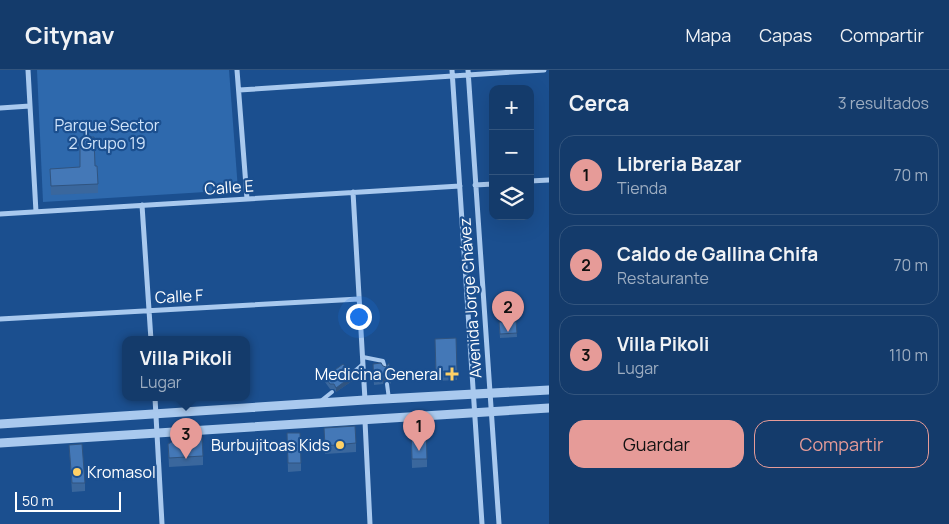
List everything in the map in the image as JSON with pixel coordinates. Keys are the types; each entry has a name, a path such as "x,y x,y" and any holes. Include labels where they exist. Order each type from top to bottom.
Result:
{"street":[{"path":"28,70 36,212"},
{"path":"237,70 247,199"},
{"path":"239,90 468,72 544,70"},
{"name":"Avenida Jorge Chávez","path":"468,72 499,524"},
{"name":"Avenida Jorge Chávez","path":"453,73 482,524"},
{"path":"0,108 30,106"},
{"path":"534,181 549,180"},
{"path":"475,185 489,184"},
{"name":"Calle E","path":"0,214 460,186"},
{"path":"353,192 365,400"},
{"path":"142,206 151,336"},
{"name":"Calle F","path":"0,319 359,299"},
{"path":"0,424 549,390"},
{"path":"154,401 162,524"},
{"path":"0,443 549,408"},
{"path":"365,421 370,524"}],"lane":[{"path":"363,357 383,361 385,368"},
{"path":"349,376 363,364"},
{"path":"388,384 389,399"},
{"path":"319,403 332,392"}],"green space":[{"name":"Parque Sector 2 Grupo 19","path":"37,70 229,70 238,190 43,202"}],"building":[{"path":"94,137 98,184 51,186 50,169 80,167 80,138"},
{"path":"516,321 517,333 500,334 499,322"},
{"path":"456,338 457,371 436,372 435,339"},
{"path":"381,363 386,367 389,363 391,379 387,376 383,380 374,381 373,364"},
{"path":"343,364 347,369 346,374 352,376 336,388 325,377"},
{"path":"411,425 426,425 427,459 412,459"},
{"path":"355,426 356,443 325,446 324,428"},
{"path":"287,433 300,433 301,463 288,463"},
{"path":"202,437 203,456 169,458 168,444 179,438"},
{"name":"Kromasol","path":"82,444 85,483 72,483 69,445"}],"place":[{"name":"Caldo de Gallina Chifa","path":"508,332"},
{"name":"Medicina General","path":"452,374"},
{"name":"Burbujitoas Kids","path":"340,445"},
{"name":"Libreria Bazar","path":"419,451"},
{"name":"Villa Pikoli","path":"186,459"},
{"name":"Kromasol","path":"77,472"}]}
